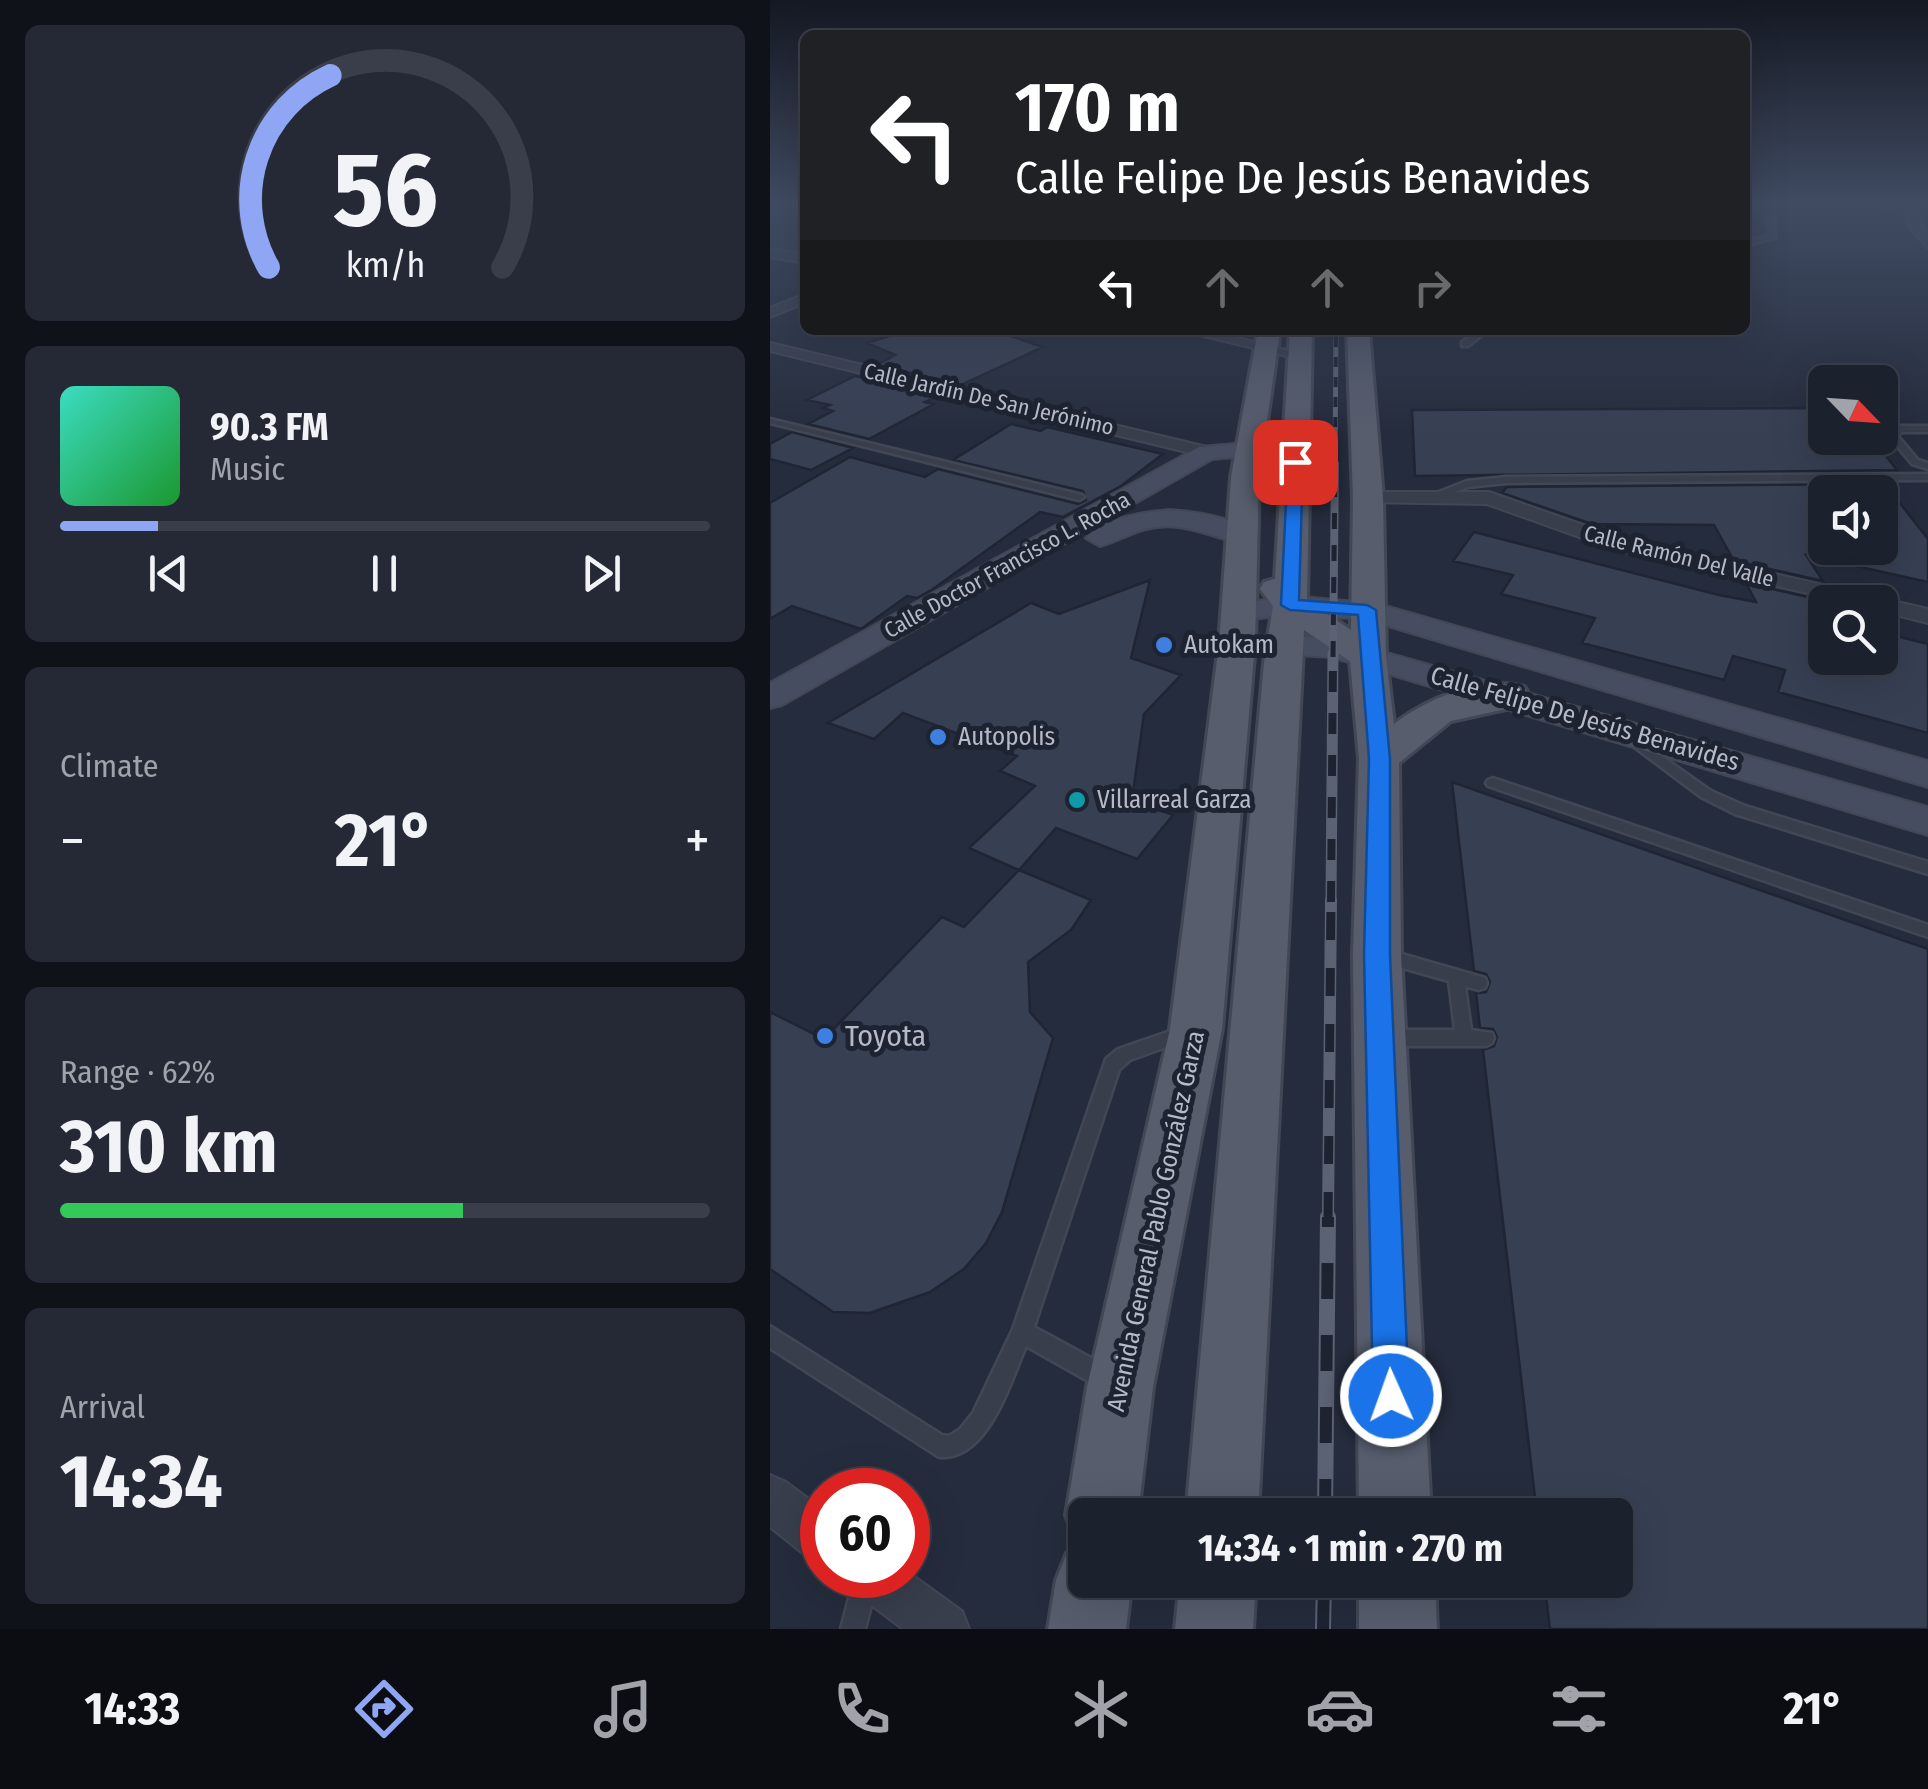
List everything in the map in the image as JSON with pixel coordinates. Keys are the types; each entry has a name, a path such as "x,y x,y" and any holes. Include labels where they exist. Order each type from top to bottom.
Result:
{"main road":[{"path":"1358,335 1368,498 1367,634 1379,759 1377,954 1394,1498"},
{"name":"Avenida General Pablo González Garza","path":"1223,1498 1262,626 1242,536 1249,441 1267,338"},
{"name":"Avenida General Pablo González Garza","path":"1104,1498 1120,1387 1196,1029 1262,626 1300,343"},
{"path":"1249,441 1268,446 1269,477 1260,532 1264,572 1262,626 1367,634"},
{"path":"1379,759 1422,718 1442,708 1464,701 1511,696"},
{"path":"1087,1629 1091,1598"},
{"path":"1214,1629 1217,1598"},
{"path":"1397,1598 1398,1629"}],"street":[{"path":"770,313 800,300"},
{"path":"1237,335 1300,343"},
{"name":"Calle Jardín De San Jerónimo","path":"770,348 1208,452"},
{"name":"Calle Doctor Francisco L. Rocha","path":"773,710 1000,579 1121,516 1208,452 1249,441"},
{"name":"Calle Ramón Del Valle","path":"1368,498 1489,498 1620,545 1808,588"},
{"name":"Calle Doctor Francisco L. Rocha","path":"1121,516 1191,519 1242,536"},
{"name":"Calle Ramón Del Valle","path":"1898,608 1928,616"},
{"name":"Calle Felipe De Jesús Benavides","path":"1262,626 1367,634 1928,774"},
{"name":"Calle Felipe De Jesús Benavides","path":"1367,634 1511,696 1928,820"},
{"path":"770,1498 800,1521"},
{"path":"901,1598 944,1629"}],"lane":[{"path":"1465,344 1477,335"},
{"path":"770,420 1078,497"},
{"path":"1928,430 1900,429 1892,435 1915,462 1928,466"},
{"path":"1436,496 1467,484 1506,480 1928,477"},
{"path":"1617,727 1706,794 1740,810 1928,868"},
{"path":"1493,783 1928,931"},
{"path":"1377,954 1480,983"},
{"path":"1456,976 1464,1038"},
{"path":"770,1336 938,1446 951,1447 968,1437 981,1421 1022,1332 1112,1065 1124,1054 1196,1029"},
{"path":"1380,1038 1486,1038"},
{"path":"1022,1332 1120,1387"},
{"path":"853,1629 862,1598"}],"building":[{"path":"892,335 1008,335 1043,347 961,385 877,365 895,355 867,343"},
{"path":"855,376 938,396 925,402 934,404 869,439 808,424 833,411 823,408 830,405 807,400"},
{"path":"1808,408 1808,455 1885,455 1897,470 1415,476 1412,410"},
{"path":"1011,424 1041,431 1047,427 1163,454 1121,486 1063,517 1040,512 933,589 917,598 907,596 861,629 792,606 770,619 770,503 850,457 925,477 938,469 1078,504 1086,500 1083,491 953,460"},
{"path":"792,432 853,448 811,470 770,459 770,444"},
{"path":"1808,485 1806,555 1808,565 1813,565 1823,581 1734,561 1714,525 1592,524 1502,493 1507,487"},
{"path":"1898,501 1928,539 1928,582 1851,565 1898,565"},
{"path":"1474,532 1719,595 1756,602 1746,583 1808,597 1808,675 1898,675 1898,636 1928,644 1928,733 1778,692 1785,670 1733,656 1724,680 1582,643 1595,618 1501,594 1513,575 1453,561"},
{"path":"1150,580 1131,658 1181,675 1144,714 1132,800 1173,815 1137,859 1056,828 1019,870 969,848 1035,786 1000,771 1017,756 903,713 874,739 828,723 1031,603 1059,614"},
{"path":"1452,782 1928,949 1928,1629 1550,1629 1546,1598 1633,1598 1633,1498 1535,1498 1483,1050 1494,1046 1497,1037 1493,1029 1480,1028 1476,993 1486,992 1490,982 1486,974 1474,971"},
{"path":"1019,870 1091,900 1071,930 1028,962 1030,1012 1053,1038 1002,1212 986,1243 964,1269 930,1292 870,1313 833,1312 770,1269 770,1012 824,1039 942,917 964,927"}],"railway":[{"path":"1335,467 1336,335"},
{"path":"1333,657 1335,464"},
{"path":"1331,902 1333,654"},
{"path":"1328,1220 1331,900"},
{"path":"1325,1498 1328,1217"},
{"path":"1323,1629 1324,1598"}],"place":[{"name":"Autokam","path":"1164,645"},
{"name":"Autopolis","path":"938,737"},
{"name":"Villarreal Garza","path":"1077,800"},
{"name":"Toyota","path":"825,1036"}],"route":[{"path":"1295,462 1290,605 1367,610 1379,759 1377,954 1391,1396"}]}
